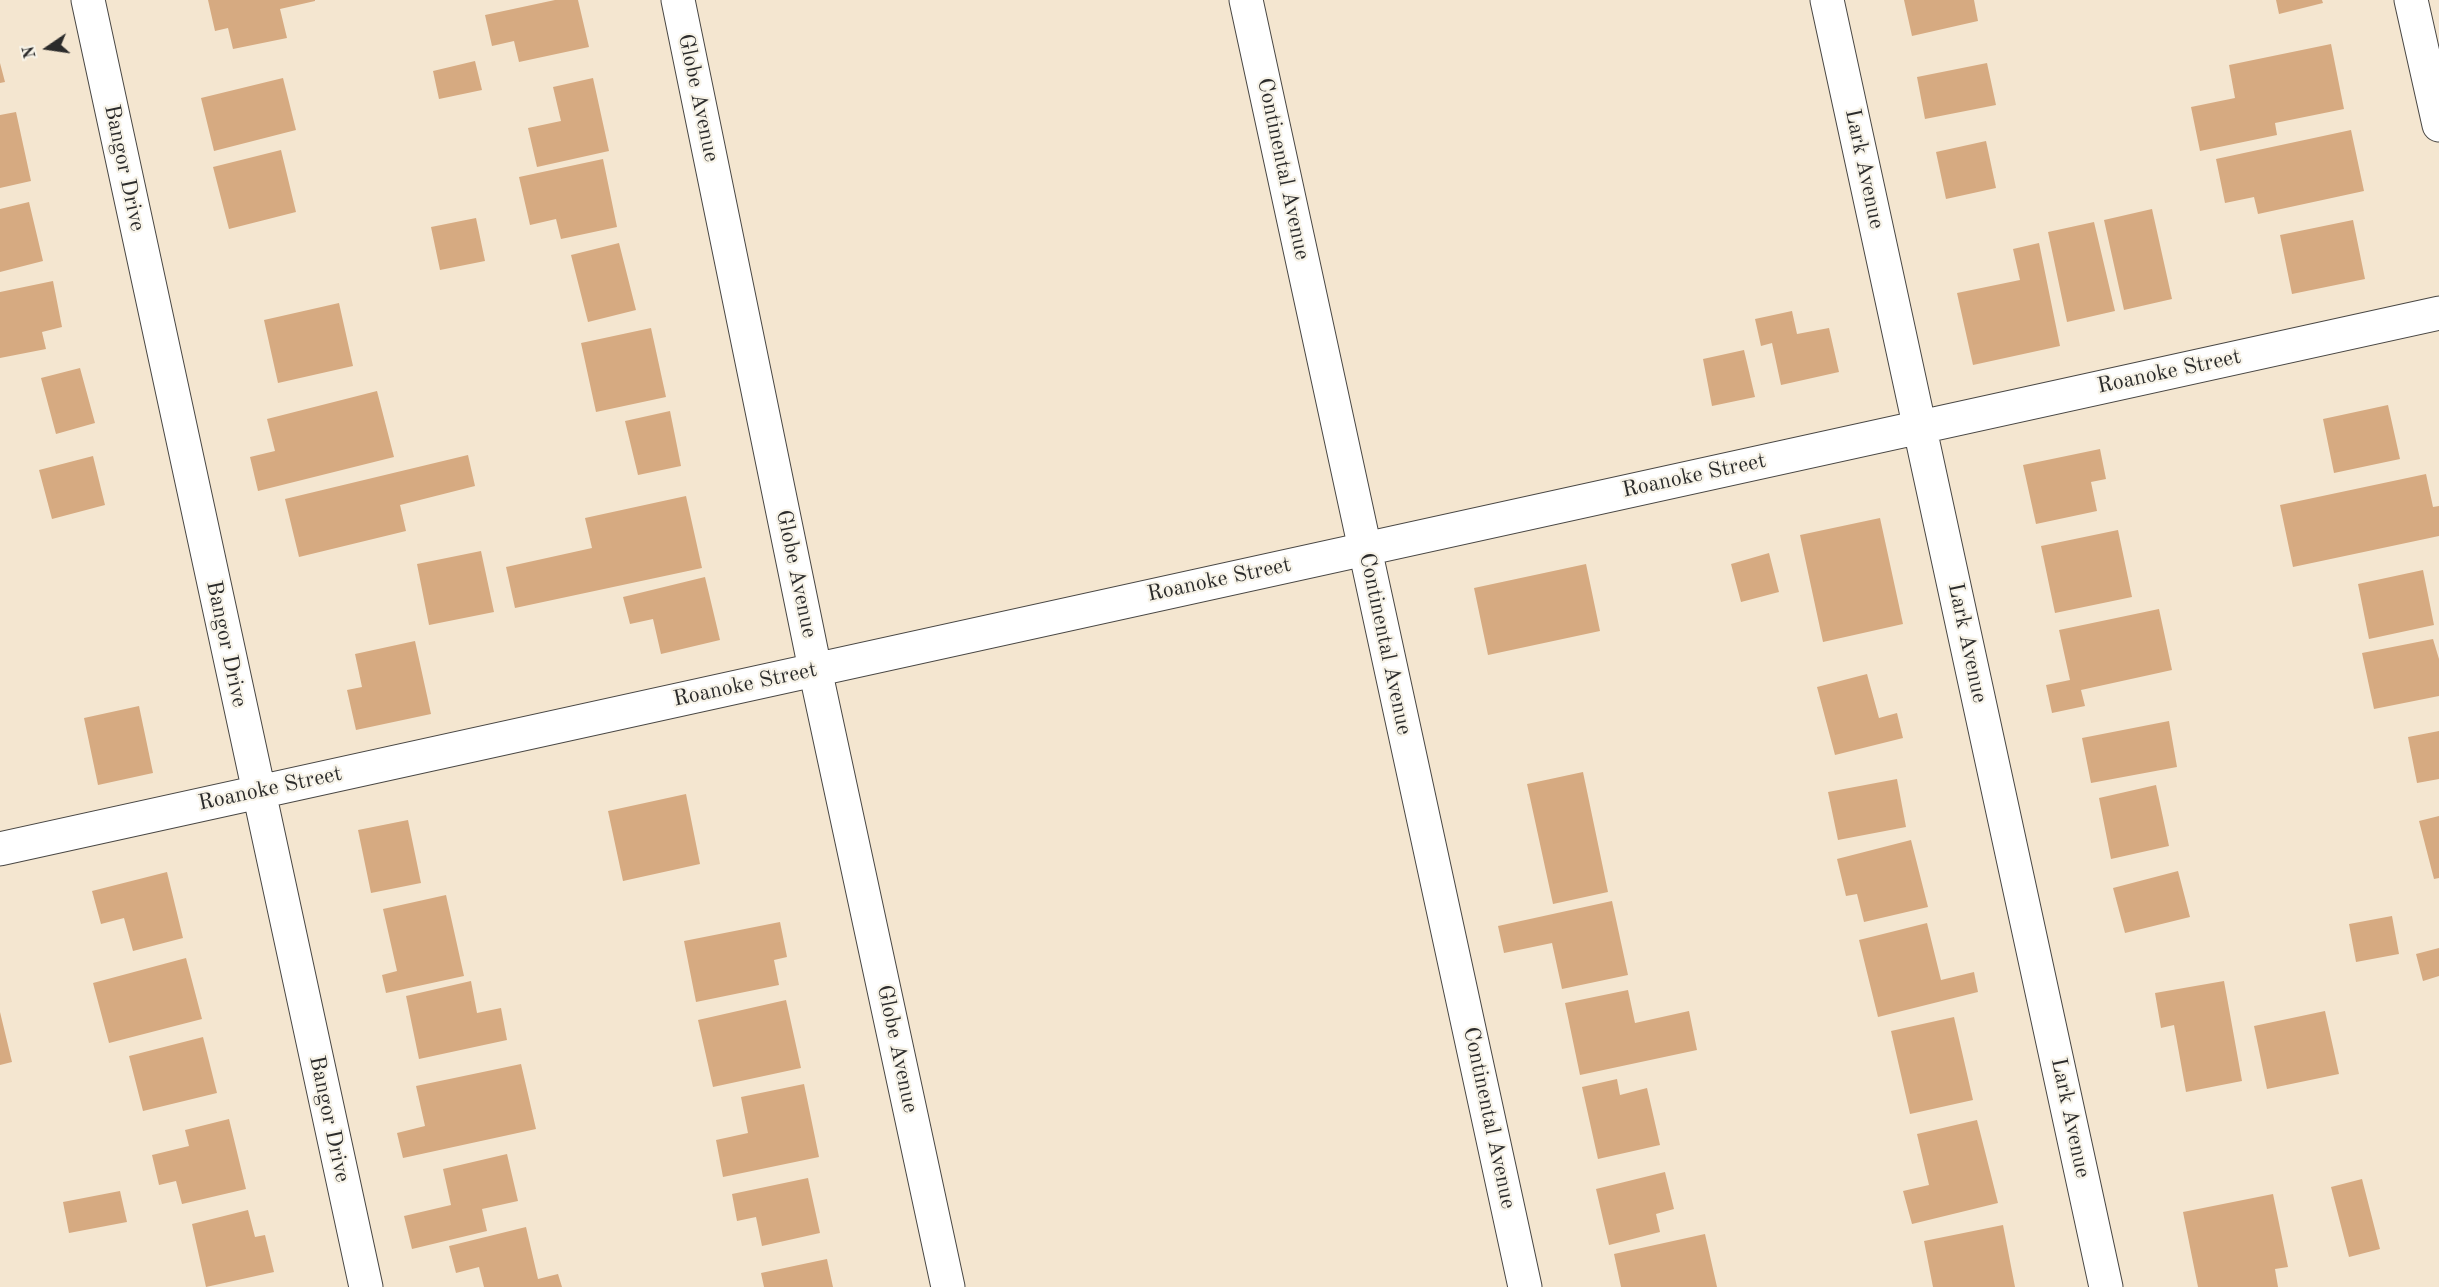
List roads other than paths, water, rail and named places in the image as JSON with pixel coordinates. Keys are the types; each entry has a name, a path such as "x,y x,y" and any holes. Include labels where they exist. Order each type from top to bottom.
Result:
{"street":[{"name":"Bangor Drive","path":"88,0 366,1287"},
{"name":"Globe Avenue","path":"678,0 815,669 948,1287"},
{"name":"Continental Avenue","path":"1246,0 1525,1287"},
{"name":"Lark Avenue","path":"1827,0 2106,1287"},
{"path":"2411,0 2439,125"},
{"name":"Roanoke Street","path":"0,849 2439,313"}]}
